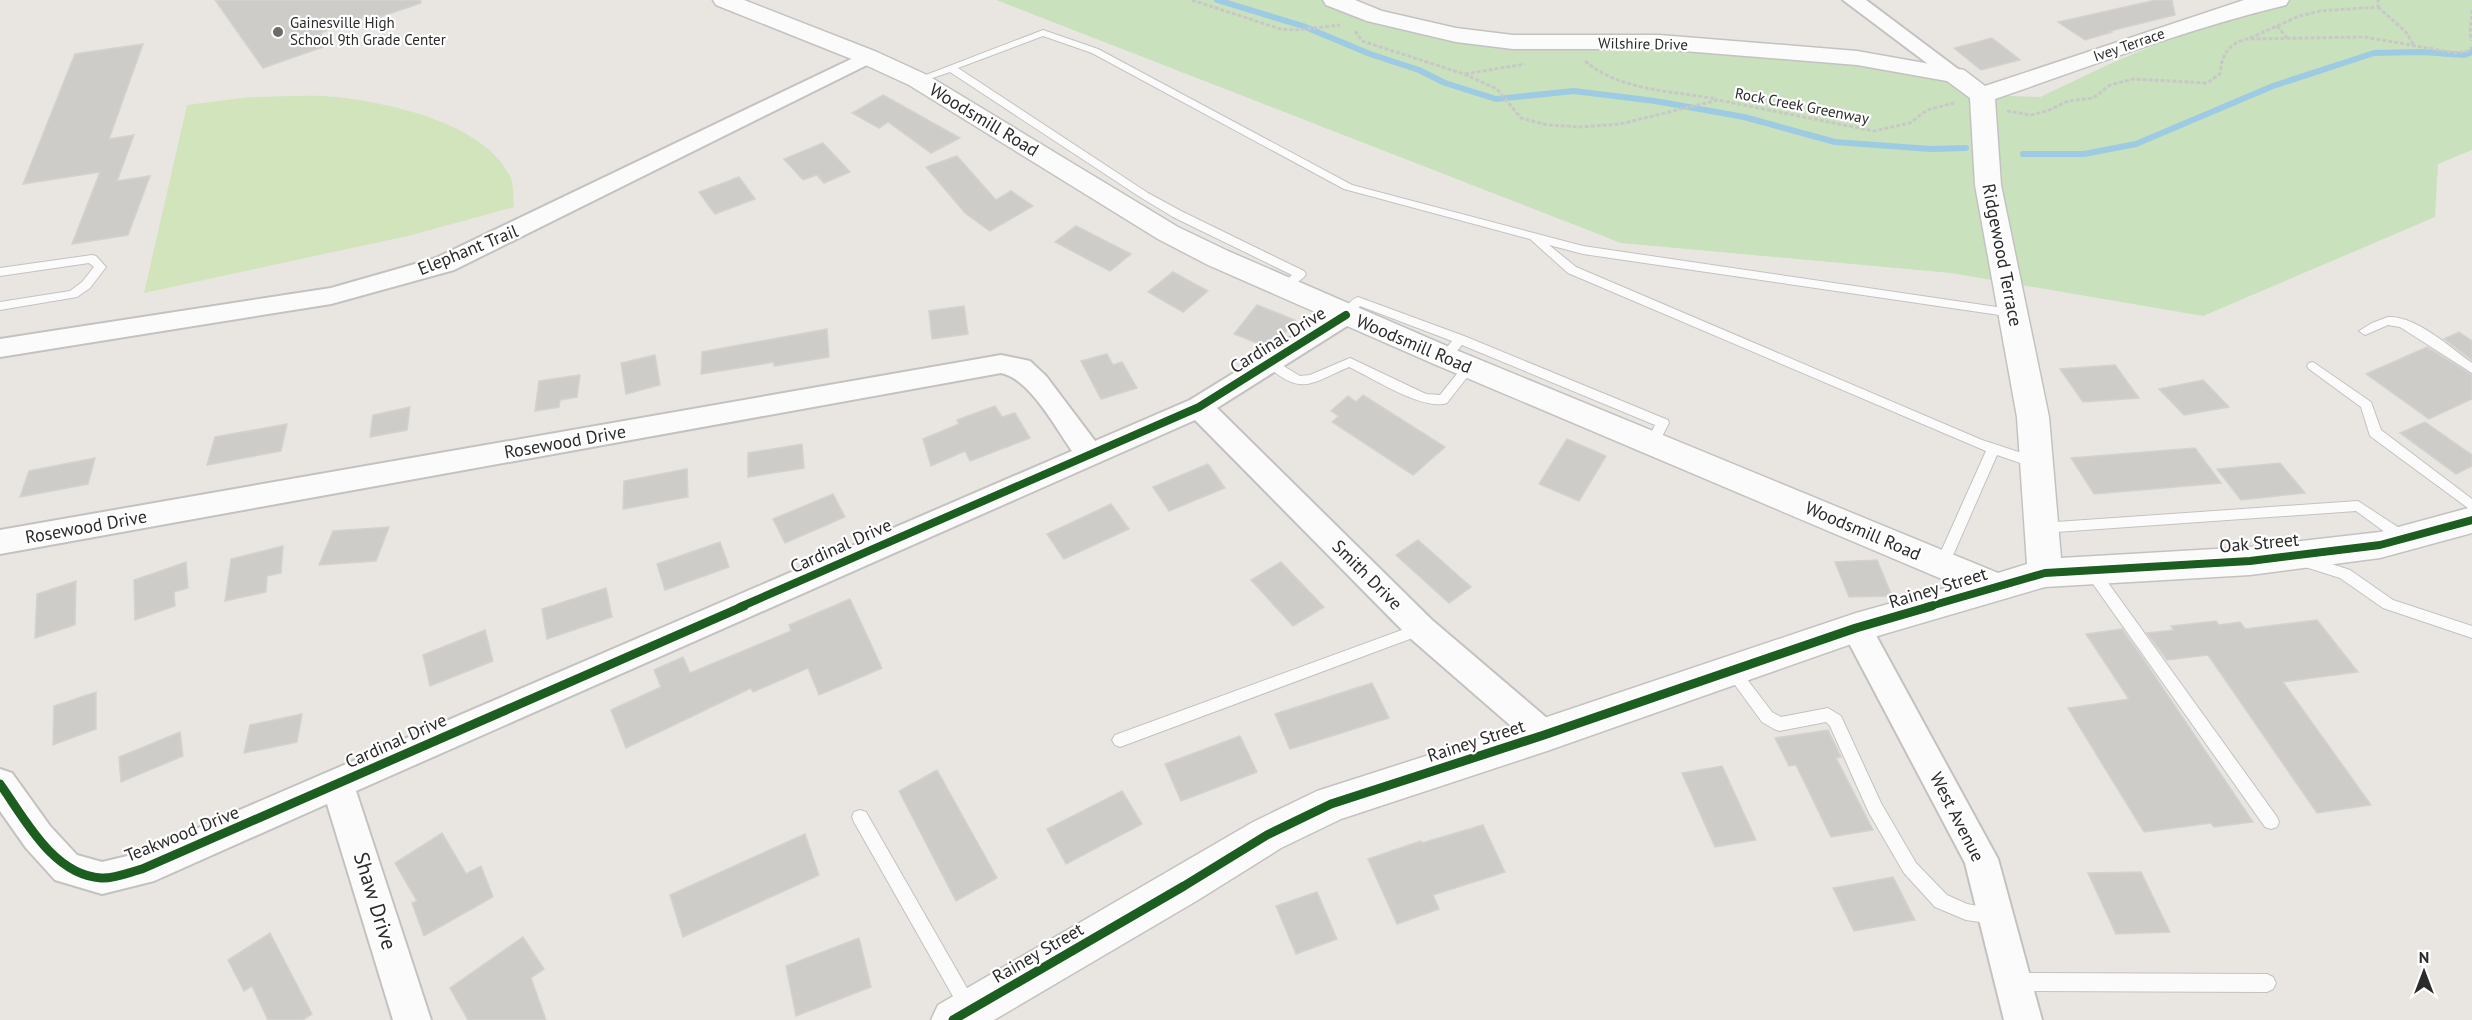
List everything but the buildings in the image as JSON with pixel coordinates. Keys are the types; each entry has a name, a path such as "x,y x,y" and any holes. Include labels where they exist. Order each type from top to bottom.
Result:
{"street":[{"name":"Woodsmill Road","path":"724,0 868,57 918,80 1133,201 1167,233 1283,288 1346,315 1458,355 1652,443 1994,586"},
{"name":"Wilshire Drive","path":"1334,0 1375,16 1456,35 1513,42 1659,42 1740,48 1857,58 1955,75"},
{"path":"1853,0 1955,75 1982,98"},
{"name":"Ivey Terrace","path":"1982,98 2186,25 2258,3 2278,0"},
{"name":"Elephant Trail","path":"0,348 331,296 445,264 537,221 868,57"},
{"name":"Ridgewood Terrace","path":"1982,98 1988,185 2033,417 2045,573"},
{"name":"Cardinal Drive","path":"338,783 1199,406 1346,315"},
{"name":"Rosewood Drive","path":"0,542 1001,364 1021,368 1037,383 1089,454"},
{"name":"Smith Drive","path":"1199,406 1420,628 1544,735"},
{"name":"Oak Street","path":"2045,573 2250,561 2380,545 2472,520"},
{"name":"Rainey Street","path":"962,1015 1267,835 1330,804 1544,735 1856,628 2045,573"},
{"name":"West Avenue","path":"1856,628 1981,859 2023,1020"},
{"name":"Teakwood Drive","path":"0,784 38,837 67,868 102,878 142,869 338,783"},
{"name":"Shaw Drive","path":"338,783 412,1020"}],"lane":[{"path":"918,80 1043,33 1095,51 1348,187 1583,250 2013,313"},
{"path":"951,68 1133,201"},
{"path":"1531,236 1572,270 1993,449 2036,464"},
{"path":"0,272 92,259 100,267 86,285 73,294 0,306"},
{"path":"2365,331 2387,321 2396,321 2472,369"},
{"path":"1270,362 1293,380 1316,379 1333,367 1350,362 1424,398 1443,400 1458,355"},
{"path":"2313,366 2367,405 2375,433 2472,506"},
{"path":"1942,565 1993,449"},
{"path":"2042,528 2358,506 2405,539"},
{"path":"2289,556 2345,574 2388,604 2472,632"},
{"path":"2091,570 2271,822"},
{"path":"1120,740 1420,628"},
{"path":"1732,670 1767,717 1779,724 1828,715 1836,722 1875,808 1910,868 1941,901 1966,912 1996,916"},
{"path":"860,817 962,1015"},
{"path":"2013,983 2267,983"}],"path":[{"path":"2378,0 2378,7"},
{"path":"2247,39 2297,17 2319,11 2378,7 2406,32 2413,44"},
{"path":"2472,10 2470,34 2472,40"},
{"path":"2277,26 2289,39"},
{"path":"1581,42 1587,64 1609,77 1718,100"}],"green space":[{"path":"996,0 1337,0 1459,38 1578,39 1932,69 1982,95 2040,97 2116,61 2258,3 2278,0 2472,0 2472,150 2438,164 2435,217 2203,316 1951,273 1621,243"},
{"path":"304,96 359,100 408,111 458,129 479,142 497,158 510,176 514,207 412,235 144,293 187,105 250,97"}],"waterway":[{"path":"1217,0 1303,26 1370,54 1419,70 1445,83 1496,99 1574,91 1655,101 1744,117 1835,142 1931,149 1966,148"},
{"path":"2023,154 2084,154 2136,144 2273,86 2374,53 2422,52 2464,55 2472,52"}],"cycle path":[{"path":"0,784 38,837 67,868 102,878 142,869 1199,407 1346,315"},
{"path":"953,1020 1184,886 1267,835 1331,804 1544,735 1856,628 2045,573 2250,561 2380,545 2472,520"}],"place":[{"name":"Gainesville High School 9th Grade Center","path":"278,32"}]}
